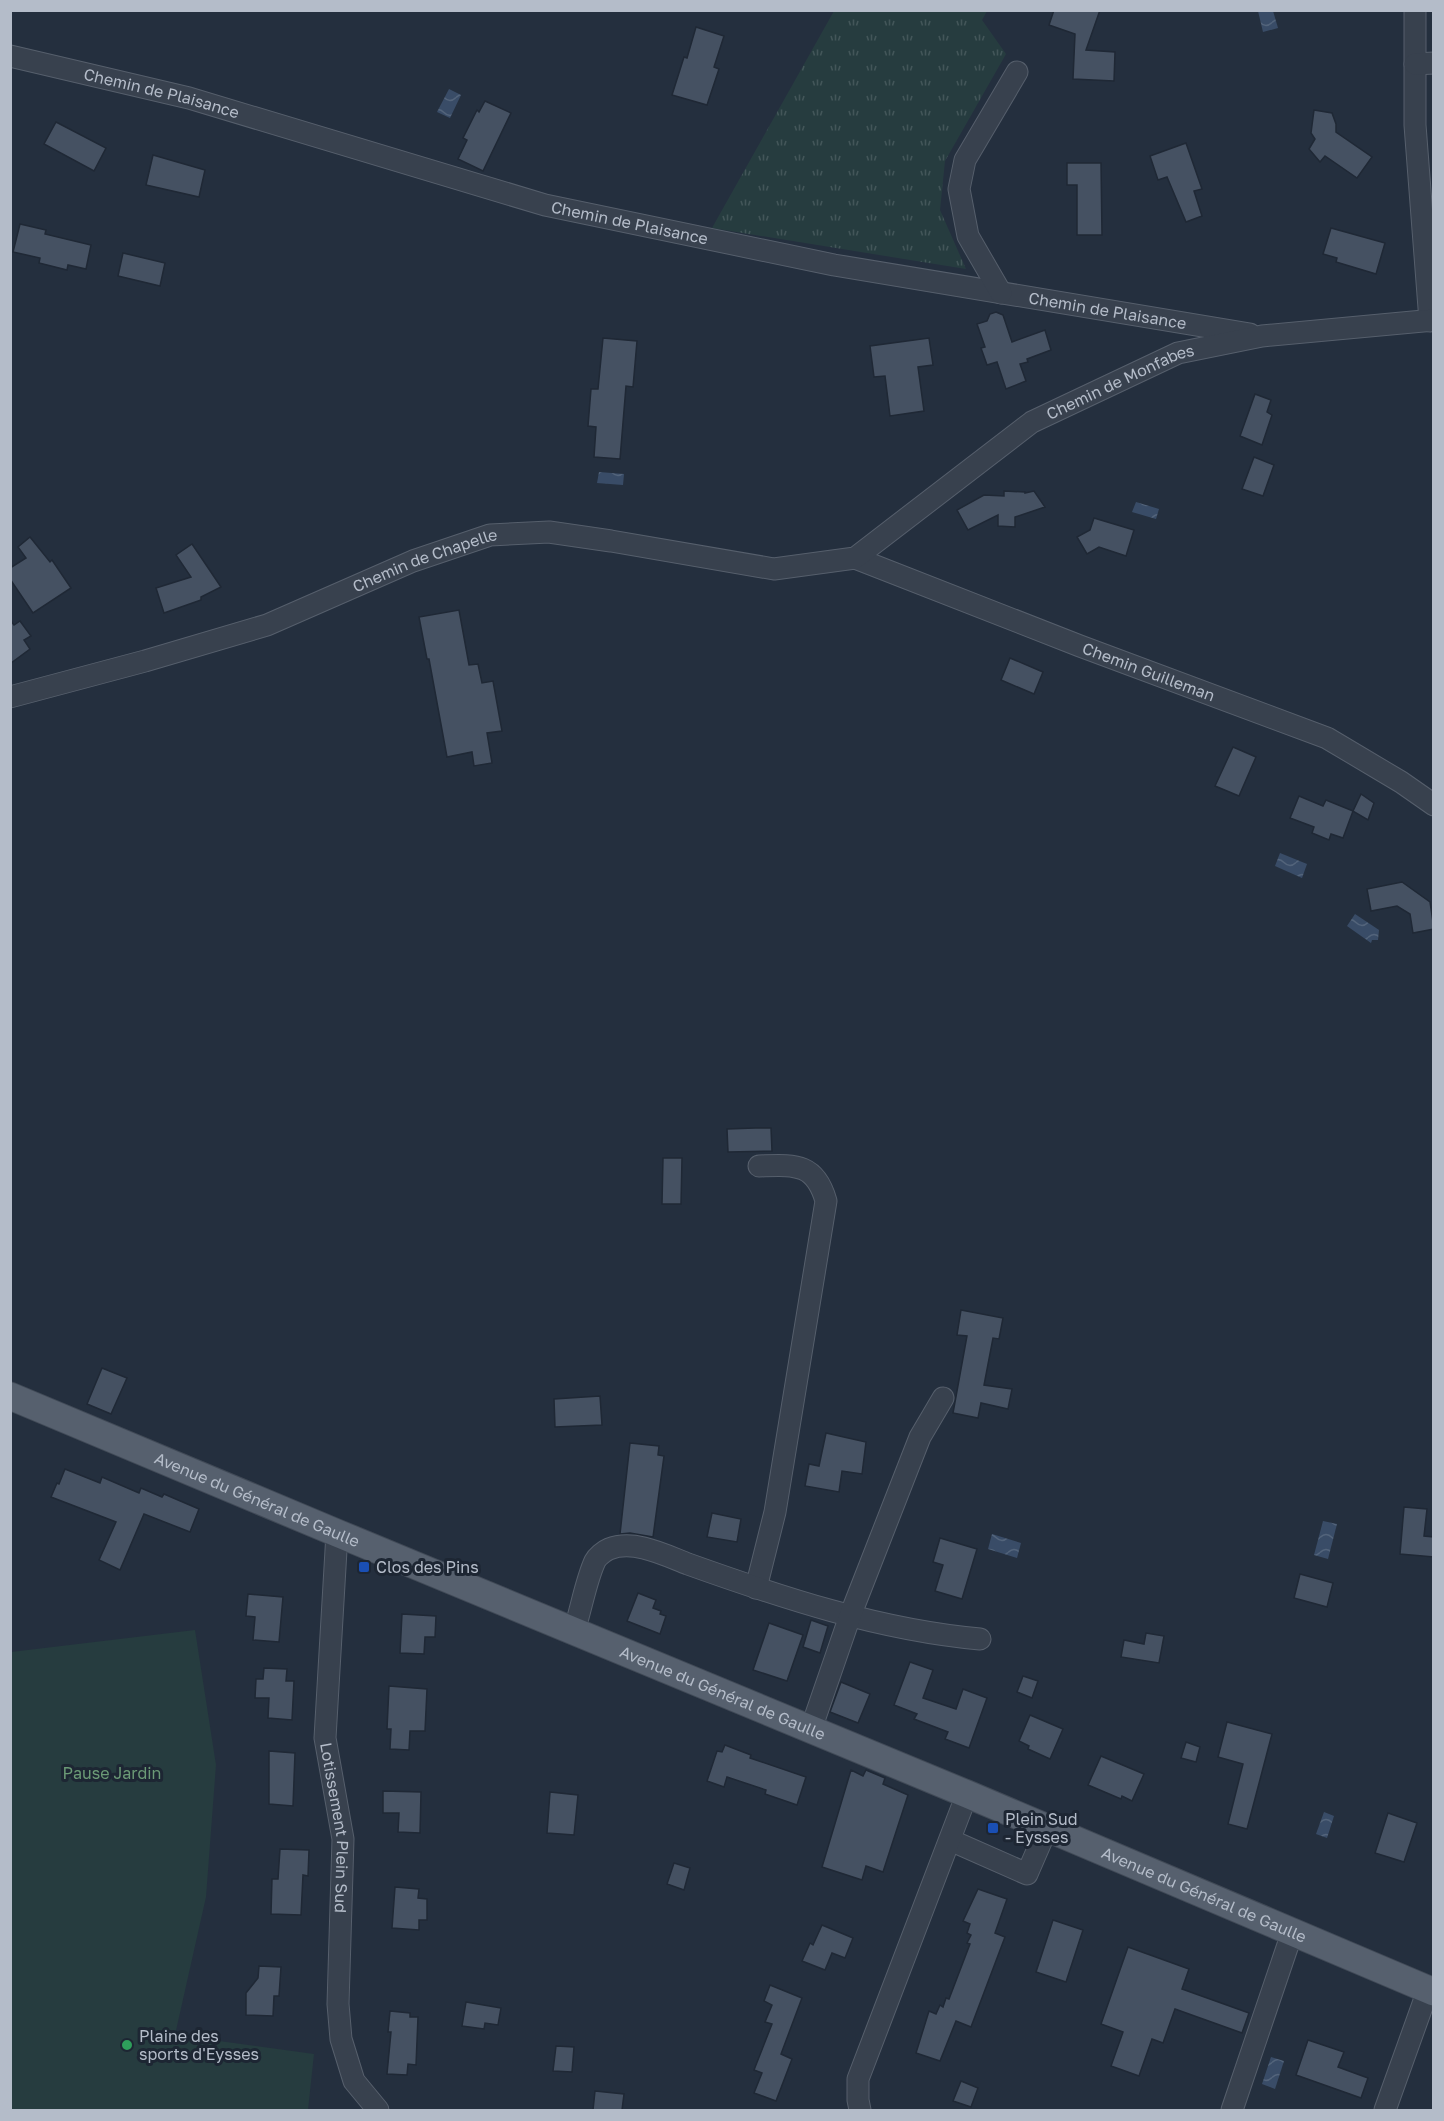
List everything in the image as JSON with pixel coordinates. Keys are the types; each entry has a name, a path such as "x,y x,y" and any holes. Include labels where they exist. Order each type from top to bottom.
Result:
{"main road":[{"name":"Avenue du Général de Gaulle","path":"10,1396 967,1794 1431,1991"}],"street":[{"path":"1415,10 1424,64 1415,125 1432,321"},
{"name":"Chemin de Plaisance","path":"10,56 189,98 544,205 834,265 1262,336"},
{"path":"1001,293 968,236 959,189 964,160 1017,72"},
{"name":"Chemin de Monfabes","path":"855,558 1032,422 1178,353 1262,336 1432,321"},
{"name":"Chemin de Chapelle","path":"10,697 267,625 413,561 490,535 549,532 774,569 855,558"},
{"name":"Chemin Guilleman","path":"855,558 1080,646 1327,738 1401,782 1434,805"},
{"path":"756,1588 775,1512 826,1201 821,1185 808,1171 794,1165 759,1166"},
{"path":"811,1729 850,1616 920,1437 943,1398"},
{"name":"Lotissement Plein Sud","path":"337,1533 325,1738 343,1839 339,2004 341,2039 354,2081 378,2110"},
{"path":"574,1631 596,1559 609,1549 627,1546 648,1549 756,1588 850,1616 943,1636 980,1639"},
{"path":"860,2110 858,2079 967,1794"},
{"path":"950,1840 1027,1874 1047,1828"},
{"path":"1232,2110 1292,1933"},
{"path":"1385,2110 1431,1991"}],"green space":[{"path":"834,11 987,11 982,20 1006,54 945,161 940,210 966,269 712,228"},
{"name":"Pause Jardin","path":"195,1630 216,1765 206,1897 175,2035 314,2054 308,2110 11,2110 11,1652"}],"water":[{"path":"1258,11 1273,11 1278,28 1263,32"},
{"path":"449,89 461,95 450,118 437,112"},
{"path":"599,472 624,474 623,485 597,483"},
{"path":"1136,502 1159,509 1156,519 1132,512"},
{"path":"1280,853 1307,864 1302,878 1275,866"},
{"path":"1355,914 1379,930 1378,940 1372,940 1371,943 1347,926"},
{"path":"1323,1521 1337,1524 1328,1559 1314,1555"},
{"path":"992,1534 1021,1543 1017,1558 988,1549"},
{"path":"1324,1812 1334,1816 1327,1838 1316,1834"},
{"path":"1271,2057 1284,2061 1275,2089 1262,2084"}],"building":[{"path":"1054,10 1100,10 1086,50 1115,52 1114,81 1073,79 1075,34 1049,25"},
{"path":"696,27 724,36 714,67 719,69 707,105 672,95 684,57 687,58"},
{"path":"485,101 511,113 483,171 458,159 467,140 463,138 477,110 479,112"},
{"path":"1314,110 1332,113 1336,132 1372,157 1357,178 1325,156 1320,162 1309,149 1315,139 1311,133"},
{"path":"56,122 106,148 94,171 44,144"},
{"path":"1186,143 1202,189 1194,191 1202,216 1186,222 1167,177 1158,180 1150,156"},
{"path":"153,155 205,170 199,197 146,185"},
{"path":"1067,163 1101,163 1102,235 1077,235 1077,185 1067,185"},
{"path":"20,224 46,230 45,234 91,245 86,269 68,265 67,270 39,263 40,258 13,252"},
{"path":"1331,228 1385,243 1376,274 1336,262 1337,258 1323,254"},
{"path":"123,253 165,263 160,286 118,276"},
{"path":"996,312 1003,315 1012,342 1045,330 1051,350 1020,364 1026,381 1006,389 997,362 987,365 981,348 985,347 977,324 987,321 990,314"},
{"path":"603,338 637,341 633,387 626,386 620,459 594,457 596,427 588,426 591,389 598,389"},
{"path":"929,338 933,365 918,367 924,411 890,416 885,376 874,377 870,346"},
{"path":"1255,394 1271,400 1267,412 1272,415 1262,445 1240,436"},
{"path":"1254,457 1274,465 1263,496 1242,489"},
{"path":"1004,491 1025,493 1034,491 1045,507 1015,517 1015,527 998,526 998,515 968,530 957,510 984,495 1004,496"},
{"path":"1094,518 1134,530 1126,556 1099,547 1087,554 1077,537 1090,530"},
{"path":"30,537 50,562 52,560 71,588 33,613 10,579 10,568 26,558 18,547"},
{"path":"192,544 221,587 201,597 201,600 164,613 156,588 191,577 176,555"},
{"path":"459,610 469,665 478,664 482,683 493,681 502,731 487,733 492,763 474,766 472,752 447,757 419,617"},
{"path":"11,621 14,625 20,621 31,636 24,640 30,649 11,663"},
{"path":"1010,658 1043,672 1034,694 1001,680"},
{"path":"1233,747 1256,757 1239,796 1215,786"},
{"path":"1361,794 1374,803 1368,820 1353,811"},
{"path":"1299,796 1323,806 1326,800 1353,811 1343,838 1331,834 1329,840 1312,833 1314,827 1290,818"},
{"path":"1402,882 1430,902 1434,929 1413,933 1410,914 1397,906 1371,911 1367,889"},
{"path":"771,1128 772,1151 728,1152 727,1129"},
{"path":"663,1158 682,1158 681,1204 662,1204"},
{"path":"961,1310 1003,1318 999,1339 993,1338 984,1385 1012,1389 1008,1409 981,1403 978,1418 953,1413 967,1336 957,1335"},
{"path":"102,1368 127,1378 111,1414 87,1404"},
{"path":"600,1396 602,1425 555,1427 554,1399"},
{"path":"826,1433 866,1442 862,1474 842,1471 839,1492 805,1486 809,1464 819,1466"},
{"path":"630,1443 659,1446 658,1455 664,1456 653,1537 630,1533 620,1534"},
{"path":"65,1469 100,1483 102,1477 139,1493 141,1488 162,1497 164,1494 199,1509 190,1532 144,1514 120,1570 99,1560 116,1522 51,1497"},
{"path":"1404,1507 1427,1509 1424,1536 1434,1537 1434,1557 1400,1554"},
{"path":"712,1513 741,1519 737,1542 707,1537"},
{"path":"940,1538 977,1549 962,1599 935,1591 943,1565 933,1562"},
{"path":"1300,1574 1333,1583 1327,1607 1294,1598"},
{"path":"638,1593 656,1600 653,1608 666,1616 660,1634 627,1621"},
{"path":"248,1594 283,1597 279,1642 253,1640 255,1617 246,1616"},
{"path":"402,1614 436,1616 435,1637 425,1637 424,1654 400,1653"},
{"path":"811,1620 828,1626 820,1653 803,1647"},
{"path":"769,1623 803,1635 787,1681 753,1670"},
{"path":"1146,1633 1164,1636 1159,1663 1121,1657 1124,1640 1144,1644"},
{"path":"910,1662 933,1670 923,1698 956,1709 963,1689 987,1698 969,1748 945,1739 948,1732 914,1719 917,1714 894,1705"},
{"path":"264,1668 287,1669 286,1681 294,1681 292,1720 268,1718 269,1698 255,1698 256,1679 263,1679"},
{"path":"1023,1676 1038,1681 1032,1698 1017,1692"},
{"path":"841,1682 870,1694 858,1723 830,1712"},
{"path":"389,1686 427,1689 425,1731 410,1731 409,1750 390,1749 391,1729 387,1729"},
{"path":"1030,1715 1063,1729 1050,1759 1028,1749 1029,1746 1019,1741"},
{"path":"1227,1722 1272,1734 1247,1829 1228,1824 1243,1764 1218,1757"},
{"path":"1186,1742 1200,1747 1196,1762 1181,1758"},
{"path":"725,1745 751,1755 750,1758 806,1777 797,1805 765,1794 766,1790 727,1777 724,1787 707,1781 717,1751 722,1752"},
{"path":"269,1751 295,1753 293,1806 269,1804"},
{"path":"1101,1756 1144,1774 1132,1801 1122,1796 1121,1799 1088,1785"},
{"path":"851,1770 863,1776 866,1770 885,1778 883,1784 908,1795 883,1872 866,1866 862,1880 822,1867"},
{"path":"383,1791 421,1792 420,1833 398,1832 399,1813 383,1813"},
{"path":"550,1792 578,1795 574,1835 547,1833"},
{"path":"1388,1813 1417,1823 1404,1862 1375,1853"},
{"path":"280,1849 309,1850 308,1876 303,1875 301,1915 271,1914 272,1879 278,1879"},
{"path":"674,1863 690,1868 684,1890 667,1884"},
{"path":"395,1887 419,1889 418,1898 427,1899 427,1920 419,1920 419,1930 392,1928"},
{"path":"978,1889 1007,1899 995,1933 1005,1937 971,2027 956,2021 940,2061 916,2053 929,2011 936,2014 940,2005 943,2007 946,1998 949,1999 970,1944 967,1943 971,1935 967,1933 970,1924 963,1921"},
{"path":"1053,1920 1083,1930 1066,1982 1036,1972"},
{"path":"822,1925 853,1938 845,1958 832,1953 825,1970 802,1961 810,1943 813,1945"},
{"path":"1128,1947 1189,1969 1182,1989 1249,2013 1242,2033 1175,2009 1163,2043 1152,2039 1139,2076 1111,2066 1123,2032 1101,2024"},
{"path":"259,1966 281,1967 279,1996 274,1996 273,2016 246,2015 246,1993 258,1978"},
{"path":"770,1985 802,1998 781,2054 792,2059 776,2101 754,2093 762,2073 754,2070 772,2024 765,2022 772,2005 764,2001"},
{"path":"466,2002 501,2008 498,2025 485,2023 484,2029 462,2026"},
{"path":"390,2011 410,2013 410,2017 418,2017 416,2065 408,2064 407,2075 387,2074 391,2032 388,2032"},
{"path":"1308,2040 1344,2052 1338,2067 1368,2078 1361,2098 1296,2075"},
{"path":"556,2046 574,2047 572,2072 553,2071"},
{"path":"961,2081 978,2088 971,2107 953,2101"},
{"path":"595,2091 624,2094 622,2110 593,2110"}],"place":[{"name":"Clos des Pins","path":"364,1567"},
{"name":"Plein Sud - Eysses","path":"993,1828"},
{"name":"Plaine des sports d'Eysses","path":"127,2045"}]}
